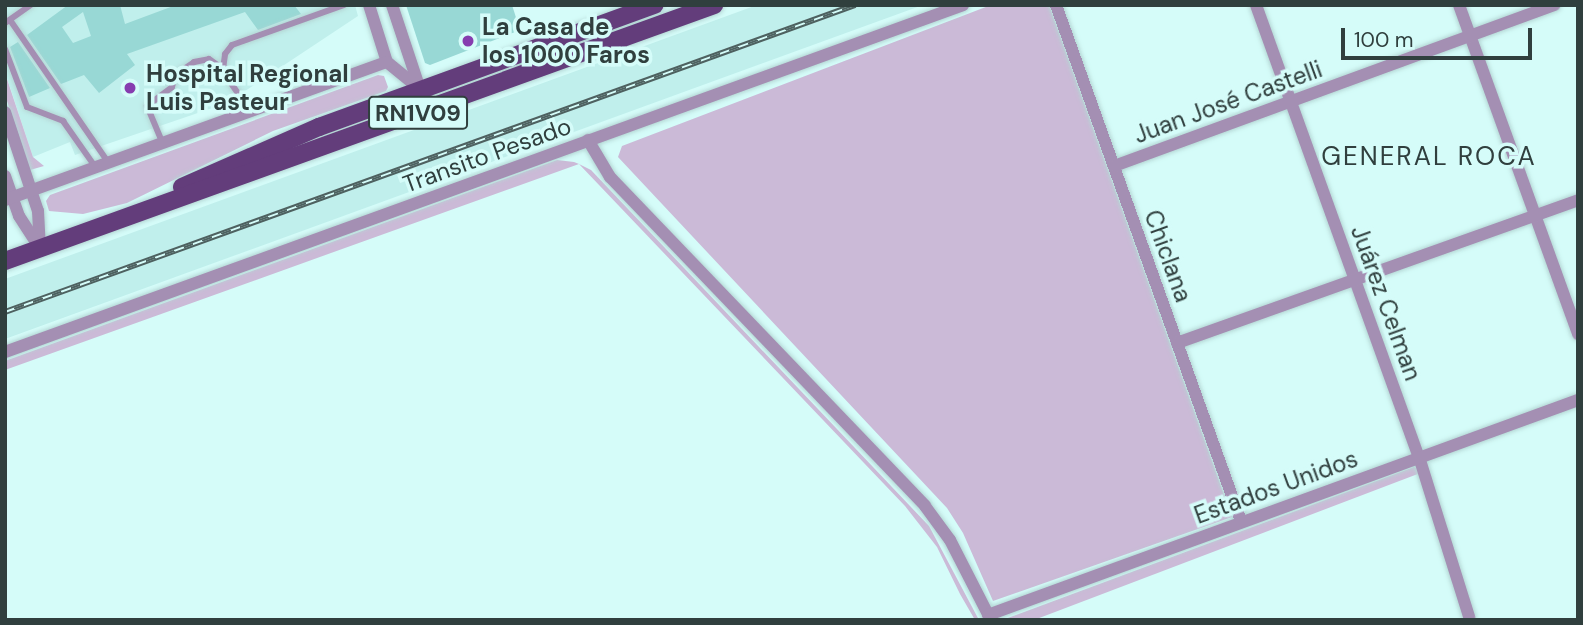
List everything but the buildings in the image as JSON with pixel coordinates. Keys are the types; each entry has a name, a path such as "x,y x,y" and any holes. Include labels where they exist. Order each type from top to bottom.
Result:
{"main road":[{"name":"RN1V09","path":"5,261 714,5"},
{"name":"RN1V09","path":"120,220 215,172 420,89 650,6"}],"street":[{"path":"369,5 387,62 420,89 433,106"},
{"path":"392,5 420,89"},
{"path":"588,140 962,5"},
{"name":"Chiclana","path":"1056,5 1241,521"},
{"name":"Juárez Celman","path":"1256,5 1419,457 1468,617"},
{"path":"1459,5 1578,334"},
{"name":"Juan José Castelli","path":"1114,166 1554,5"},
{"path":"650,6 656,27"},
{"path":"9,199 387,62"},
{"path":"5,113 38,211 40,248"},
{"name":"Transito Pesado","path":"5,352 588,140 610,177 925,506 950,540 990,617"},
{"path":"5,176 9,199 40,248"},
{"path":"1177,343 1578,200"},
{"name":"Estados Unidos","path":"990,617 1241,521 1578,400"}],"lane":[{"path":"31,5 8,22 103,165"},
{"path":"223,69 225,54 232,45 344,5"},
{"path":"5,49 27,107 63,121 103,165"},
{"path":"163,144 148,110 149,103 172,88 176,75 194,62 209,59 223,69 251,112"}],"shaded area":[{"name":"Hospital Regional Luis Pasteur","path":"5,5 355,5 358,16 227,103 75,155 70,142 33,157 5,72"},
{"path":"757,5 923,5 5,339 5,279"},
{"path":"991,5 1049,5 1232,517 993,601 963,533 947,508 618,157 622,146"},
{"path":"5,73 33,157 44,166 30,170 5,95"},
{"path":"378,75 384,76 388,87 386,91 273,131 127,203 83,214 49,211 46,201 50,195"},
{"path":"557,160 579,164 5,370 5,361"},
{"path":"579,164 591,170 929,526 979,620 975,620 960,594 937,547 905,506"},
{"path":"1414,467 1423,472 1034,620 1005,619"}],"railway":[{"path":"5,312 855,5"}],"place":[{"name":"La Casa de los 1000 Faros","path":"468,41"},
{"name":"Hospital Regional Luis Pasteur","path":"130,88"}],"district":[{"name":"GENERAL ROCA","path":"1429,157"}]}
